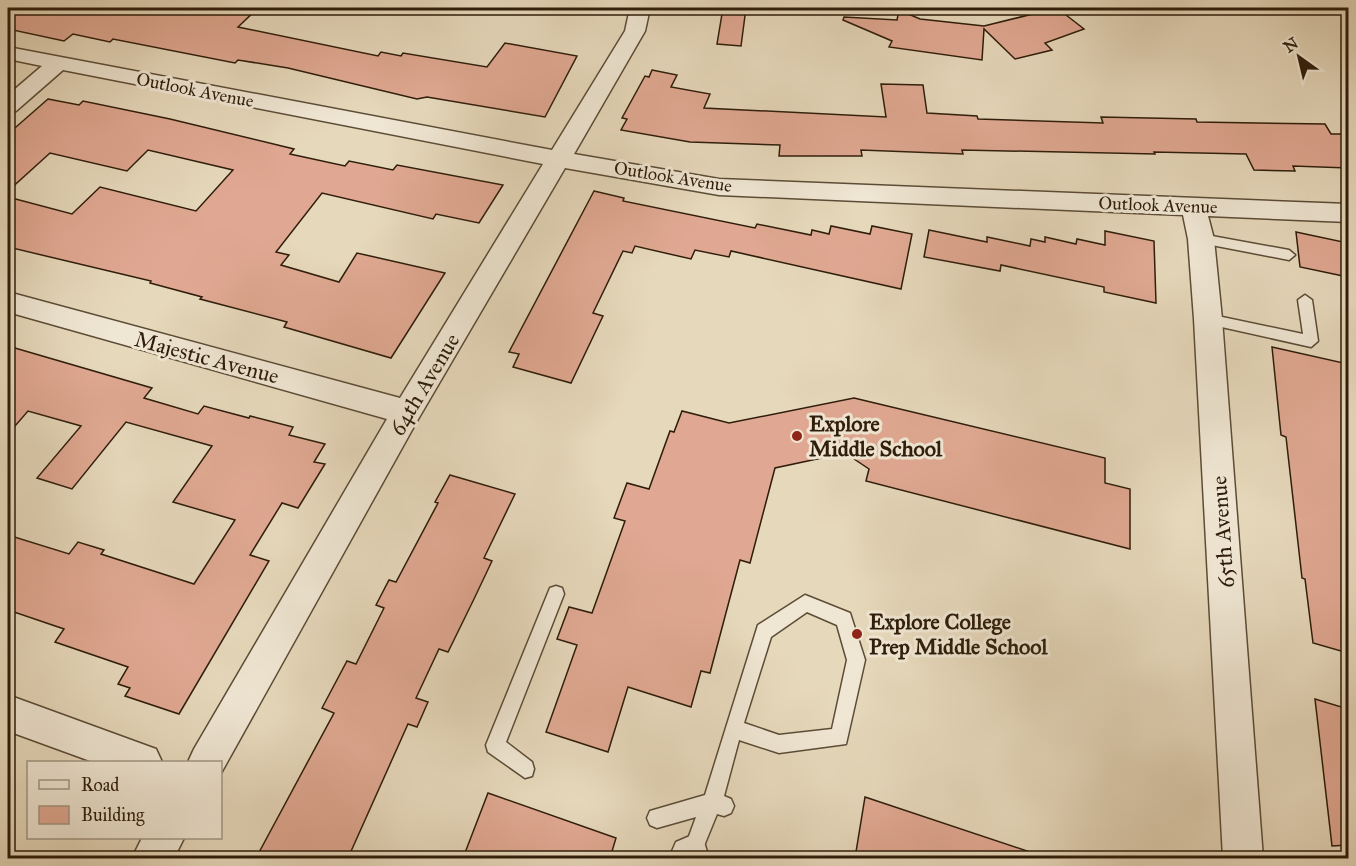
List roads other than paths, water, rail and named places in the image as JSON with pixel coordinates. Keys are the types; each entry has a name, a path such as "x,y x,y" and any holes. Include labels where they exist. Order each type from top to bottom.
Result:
{"street":[{"name":"64th Avenue","path":"208,761 407,412 635,31 640,8"},
{"name":"Outlook Avenue","path":"8,53 558,159 719,187 1348,213"},
{"path":"8,106 57,64"},
{"name":"65th Avenue","path":"1194,207 1201,239 1208,319 1243,858"},
{"name":"Majestic Avenue","path":"8,302 407,412"},
{"path":"8,713 140,761"},
{"path":"152,858 163,839"}],"lane":[{"path":"1201,239 1289,255"},
{"path":"1208,319 1311,341 1305,300"},
{"path":"525,769 495,745 556,594"},
{"path":"689,857 718,804 733,729 764,631 805,603 844,619 856,660 839,737 779,744 733,729"},
{"path":"657,818 718,804"}],"place":[{"name":"Explore Middle School","path":"797,436"},
{"name":"Explore College Prep Middle School","path":"857,634"}]}
